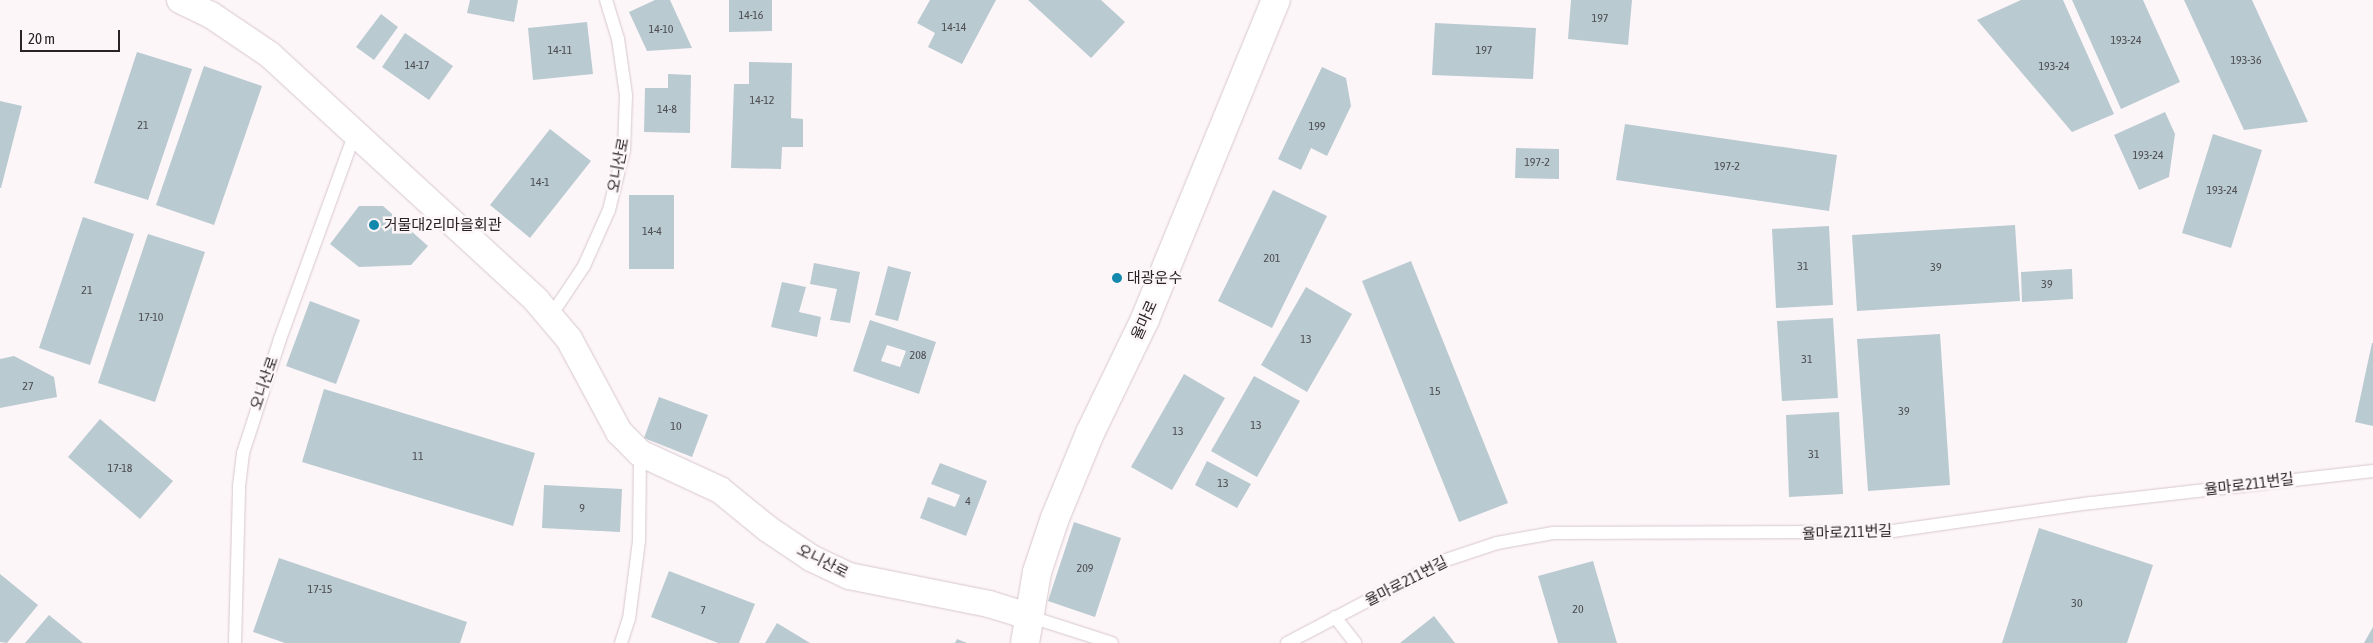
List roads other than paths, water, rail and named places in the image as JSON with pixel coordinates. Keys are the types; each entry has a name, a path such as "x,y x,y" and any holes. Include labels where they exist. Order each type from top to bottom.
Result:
{"street":[{"name":"오니산로","path":"180,0 211,15 270,55 354,136 536,300 569,339 619,432 640,453 720,490 768,529 811,558 849,576 989,604 1028,616"},
{"name":"율마로","path":"1024,643 1037,572 1055,518 1090,432 1145,319 1276,0"}],"lane":[{"name":"오니산로","path":"550,317 584,266 606,218 624,150 626,95 618,39 606,0"},
{"name":"오니산로","path":"235,643 239,486 243,453 280,339 354,136"},
{"path":"621,643 629,619 639,541 640,453"},
{"name":"율마로211번길","path":"1287,643 1443,561 1497,543 1553,533 1886,532 2091,503 2373,470"},
{"path":"1028,616 1112,643"},
{"path":"1335,617 1354,643"}],"place":[{"name":"거물대2리마을회관","path":"374,225"},
{"name":"대광운수","path":"1117,278"}]}
